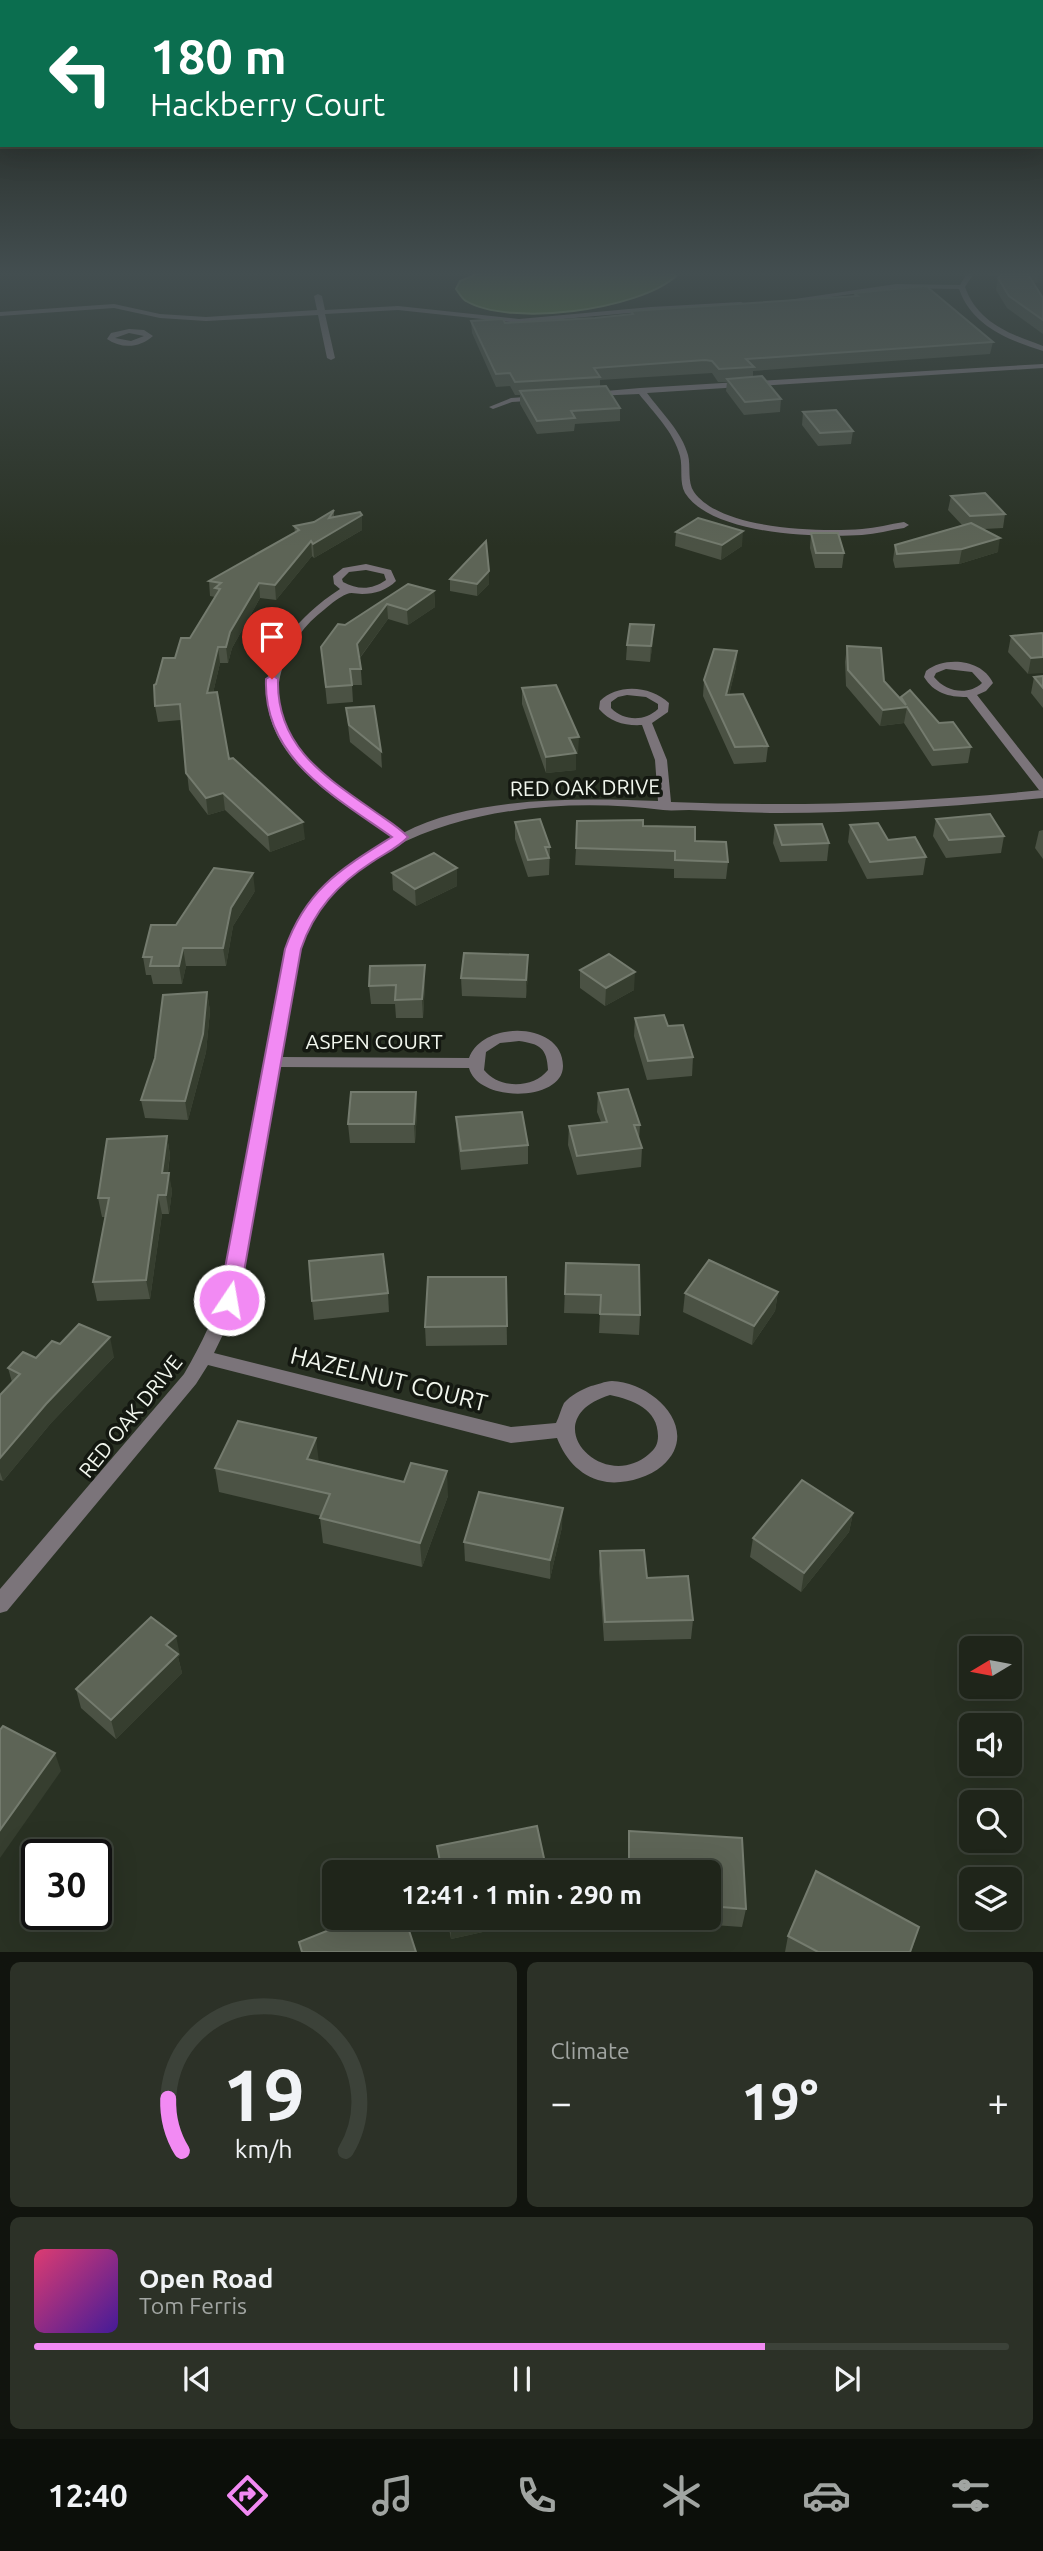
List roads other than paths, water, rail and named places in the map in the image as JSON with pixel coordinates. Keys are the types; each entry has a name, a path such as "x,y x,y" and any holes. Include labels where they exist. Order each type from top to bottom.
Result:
{"street":[{"path":"588,394 1043,366"},
{"path":"640,390 682,449 687,465 687,489 696,501 712,512 738,522 772,528 833,533 863,532 904,525"},
{"path":"493,407 511,400 550,397"},
{"path":"347,589 339,584 337,578 342,572 352,568 379,568 388,572 392,578 380,588 359,591 347,589 318,608 291,637 277,663 272,679 271,699 276,721 284,736 310,771 401,837"},
{"path":"969,693 980,691 988,683 980,672 950,666 939,667 929,674 931,682 939,688 969,693 1043,787"},
{"path":"627,692 655,696 663,703 664,710 658,717 646,721 617,719 607,712 606,701 614,695 627,692"},
{"path":"646,721 661,760 665,807"},
{"name":"RED OAK DRIVE","path":"0,1604 190,1379 223,1317 232,1289 293,949 305,918 342,874 401,837 460,817 510,807 565,804 854,808 1043,794"},
{"path":"519,1036 545,1044 557,1061 553,1074 541,1084 512,1090 486,1081 476,1070 475,1063 479,1051 485,1045 500,1038 519,1036"},
{"name":"ASPEN COURT","path":"272,1062 475,1063"},
{"name":"HAZELNUT COURT","path":"204,1357 511,1435 564,1430"},
{"path":"610,1388 647,1397 663,1414 668,1435 660,1455 651,1463 628,1473 615,1474 589,1467 579,1460 566,1441 564,1430 565,1419 576,1401 586,1394 610,1388"}]}
